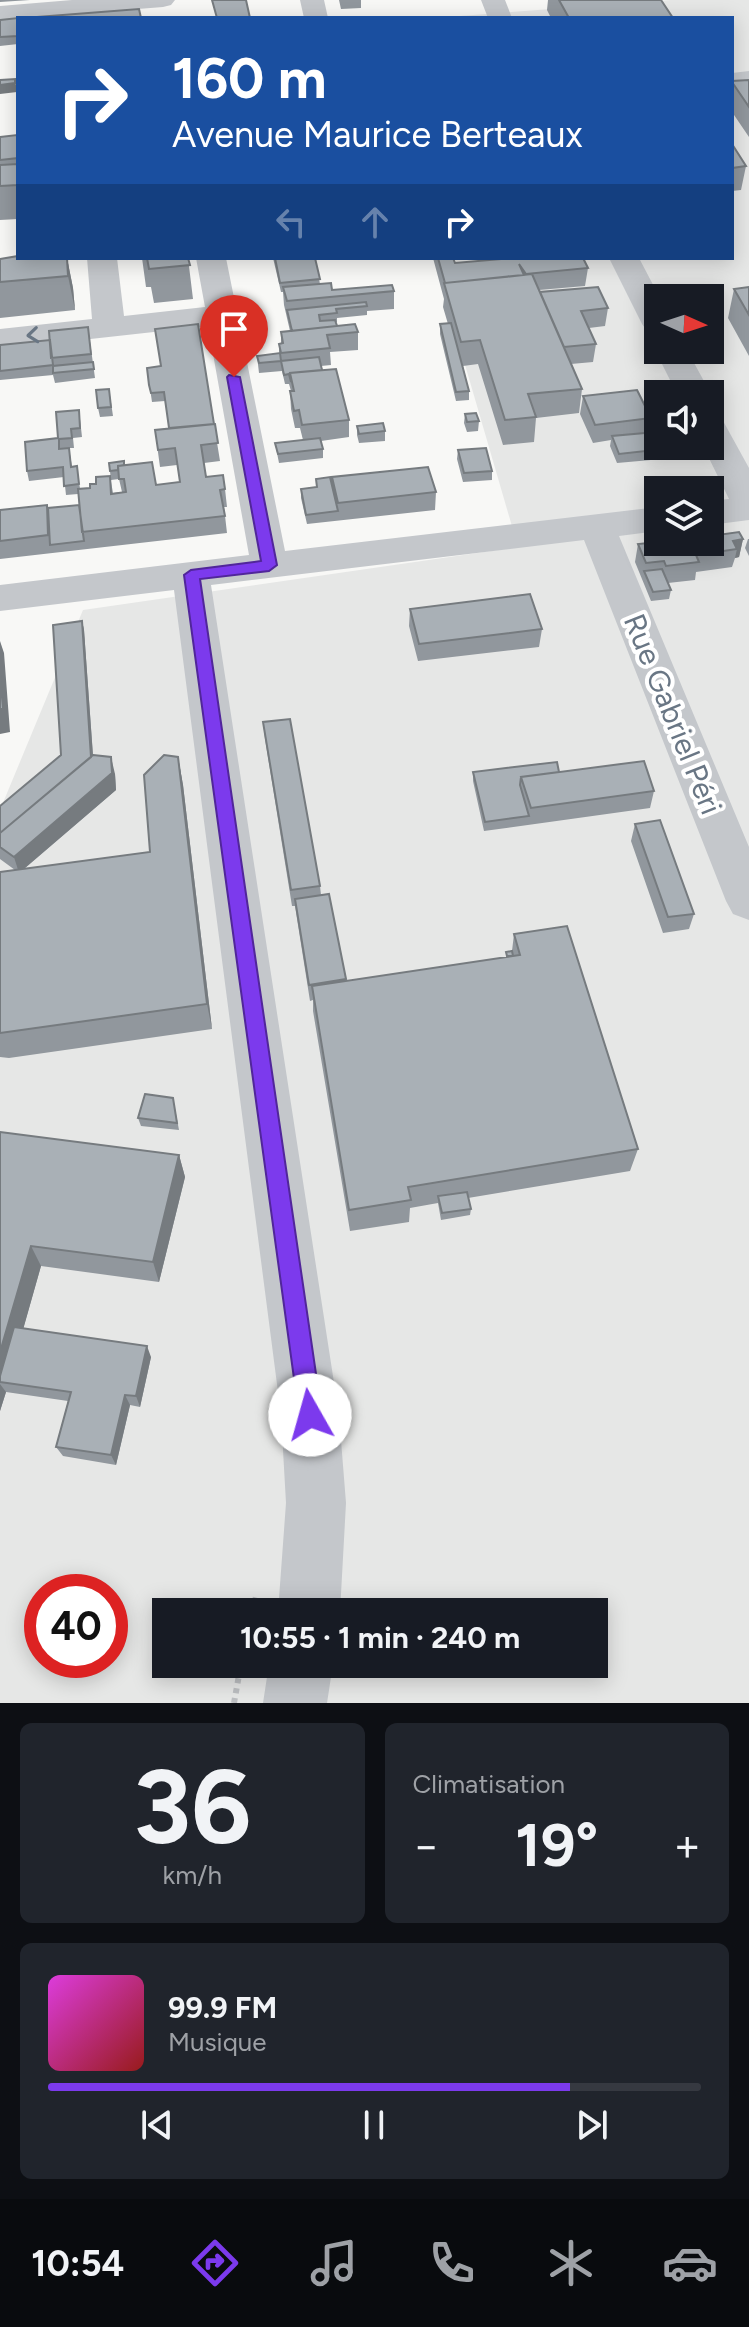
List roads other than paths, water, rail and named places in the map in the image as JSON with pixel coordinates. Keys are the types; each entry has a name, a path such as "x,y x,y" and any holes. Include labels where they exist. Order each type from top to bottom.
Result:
{"street":[{"path":"0,13 163,0"},
{"path":"102,260 109,327"},
{"path":"211,260 269,565"},
{"path":"625,260 644,297"},
{"path":"0,339 222,315"},
{"path":"724,455 749,506 724,510"},
{"path":"0,598 644,521"},
{"name":"Rue Gabriel Péri","path":"597,526 749,901"},
{"path":"191,575 310,1415 316,1503 310,1598"},
{"path":"295,1703 299,1678"}]}
